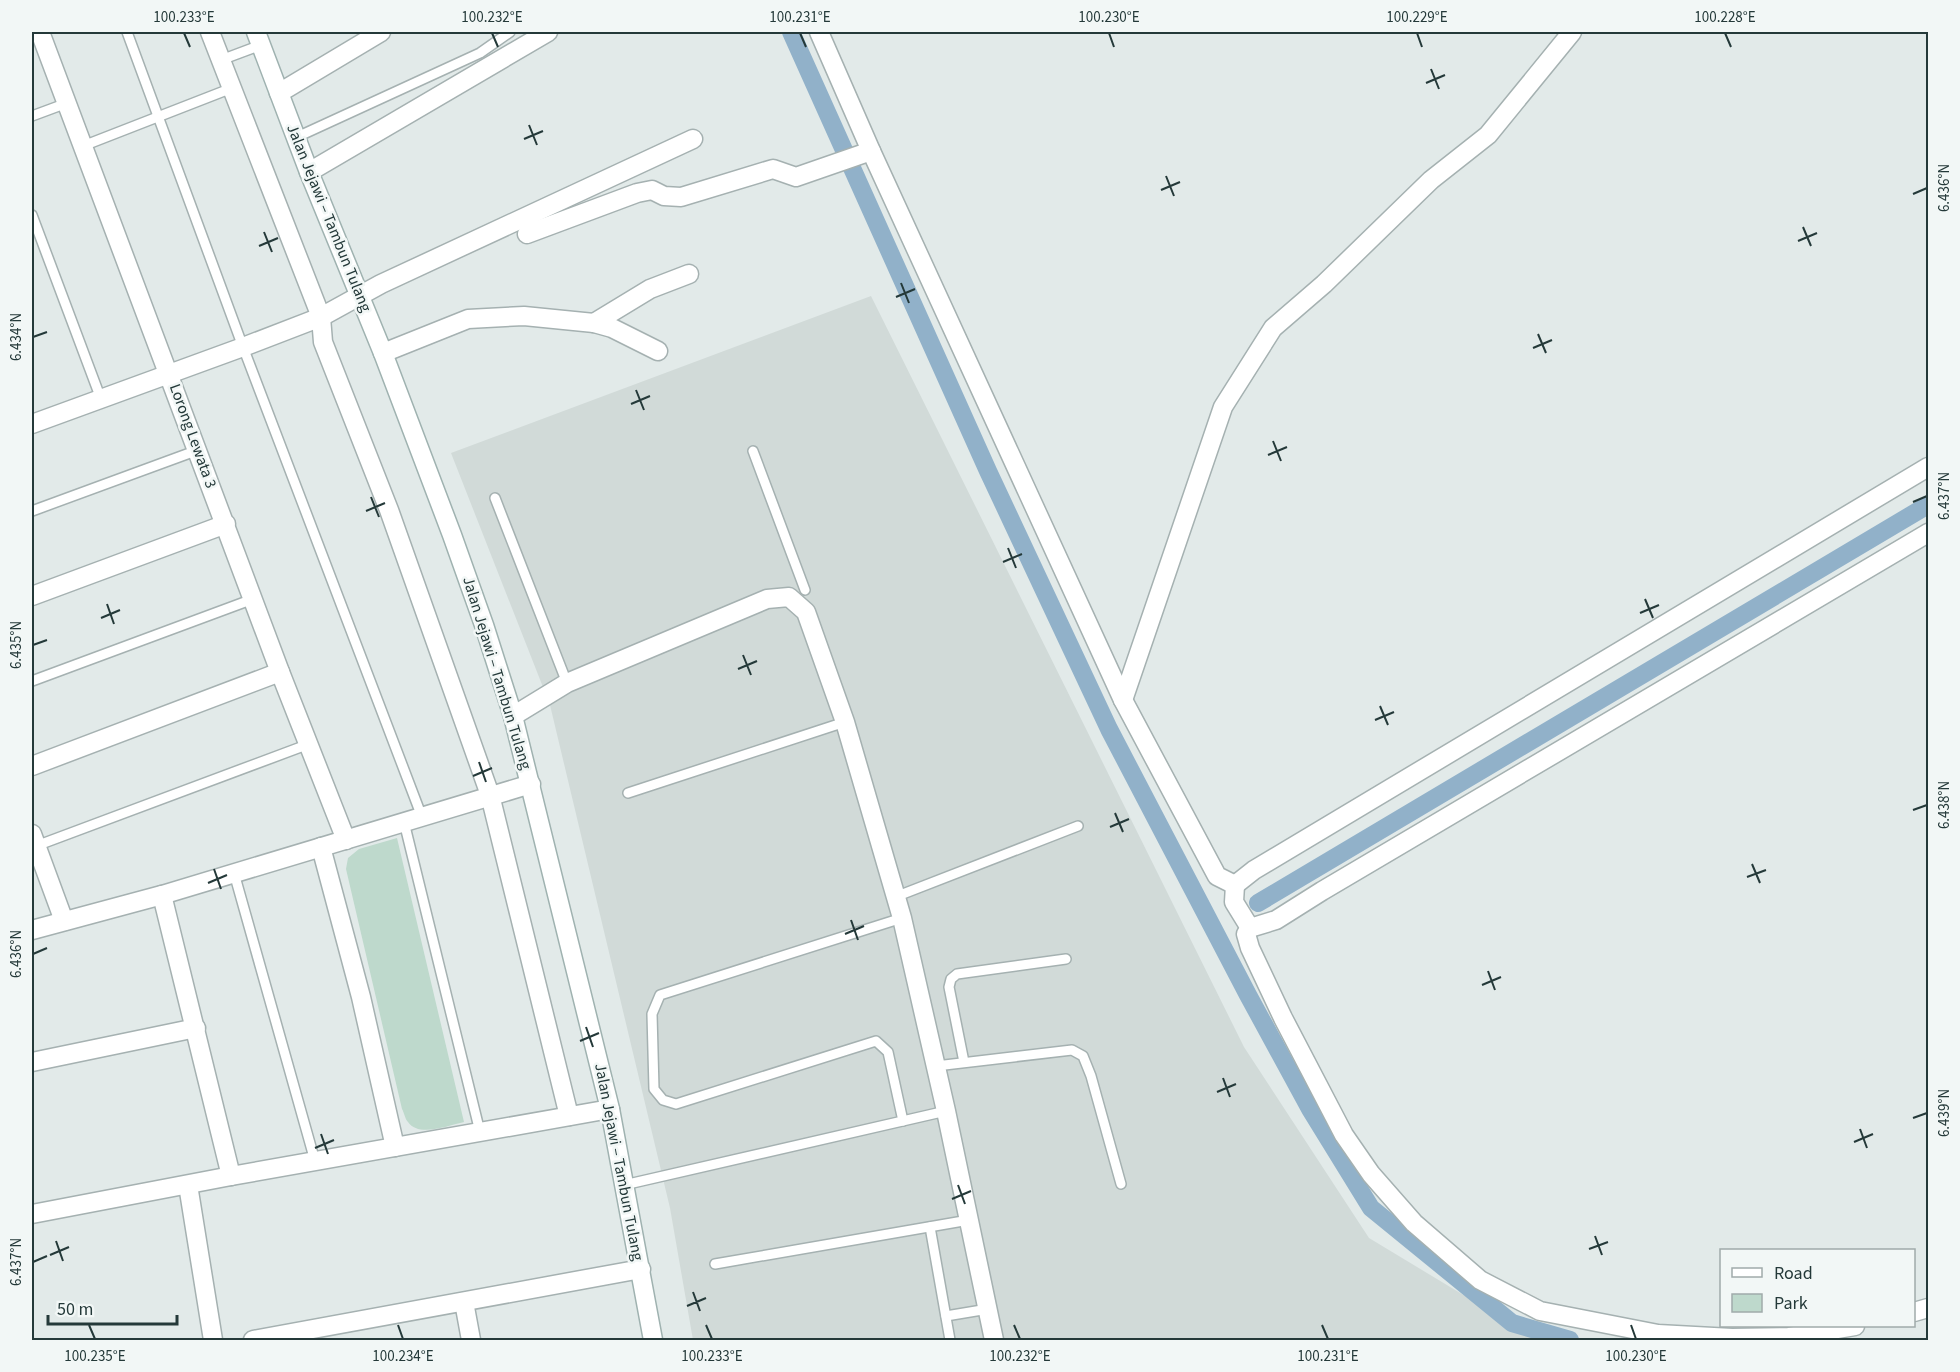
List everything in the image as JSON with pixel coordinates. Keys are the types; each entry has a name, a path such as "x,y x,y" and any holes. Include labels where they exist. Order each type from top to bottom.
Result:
{"street":[{"name":"Lorong Lewata 3","path":"40,32 280,672 346,840"},
{"path":"210,32 321,317 323,342 389,510 490,795 569,1116"},
{"path":"279,93 381,32"},
{"path":"309,172 548,32"},
{"path":"819,32 865,153 1124,700 1216,876 1235,885"},
{"path":"1124,700 1223,407 1273,328 1324,285 1431,180 1488,135 1572,32"},
{"name":"Jalan Jejawi – Tambun Tulang","path":"259,38 309,172 383,353 452,535 513,716 610,1109 653,1341"},
{"path":"32,424 321,317 359,295 693,139"},
{"path":"527,234 637,193 652,190 664,196 681,197 772,168 796,177 865,153"},
{"path":"594,323 650,289 690,274"},
{"path":"383,353 468,319 524,316 594,323 612,328 658,351"},
{"path":"1250,928 1234,902 1235,885 1254,870 1929,467"},
{"path":"32,596 226,524"},
{"path":"1849,1327 1789,1337 1732,1338 1658,1334 1540,1311 1480,1280 1414,1223 1371,1174 1344,1135 1283,1018 1250,948 1246,934 1250,928 1276,920 1342,878 1929,533"},
{"path":"513,716 567,683 767,599 789,597 806,612 845,722 902,918 946,1111 994,1341"},
{"path":"32,766 280,672"},
{"path":"32,930 162,895 531,784"},
{"path":"34,840 64,921"},
{"path":"321,847 361,997 395,1147"},
{"path":"162,895 231,1176"},
{"path":"32,1062 196,1028"},
{"path":"32,1214 231,1176 610,1109"},
{"path":"188,1185 213,1341"},
{"path":"254,1341 641,1269"},
{"path":"464,1302 471,1341"}],"lane":[{"path":"127,32 243,347 422,816"},
{"path":"297,137 480,52 510,32"},
{"path":"221,60 259,38"},
{"path":"83,146 232,88"},
{"path":"32,116 67,103"},
{"path":"32,214 101,399"},
{"path":"32,511 198,450"},
{"path":"753,451 805,590"},
{"path":"495,498 567,683"},
{"path":"32,681 254,599"},
{"path":"628,793 845,722"},
{"path":"34,840 309,744"},
{"path":"404,822 480,1132"},
{"path":"895,897 1078,826"},
{"path":"234,873 315,1161"},
{"path":"902,918 660,994 652,1014 654,1089 663,1100 676,1104 876,1041 888,1052 903,1120"},
{"path":"964,1062 949,987 951,979 957,974 1066,959"},
{"path":"936,1066 1072,1050 1083,1056 1091,1076 1121,1184"},
{"path":"624,1185 946,1111"},
{"path":"715,1264 969,1220"},
{"path":"930,1227 950,1341"},
{"path":"946,1316 988,1309"}],"shaded area":[{"path":"871,296 1244,1047 1369,1238 1538,1340 693,1340 670,1208 550,705 451,453"}],"green space":[{"path":"397,838 464,1122 427,1130 413,1127 407,1121 402,1109 346,869 348,858 359,849"}],"waterway":[{"path":"791,32 988,471 1109,729 1310,1109 1371,1208 1512,1323 1570,1340"},
{"path":"1258,903 1928,505"}]}
